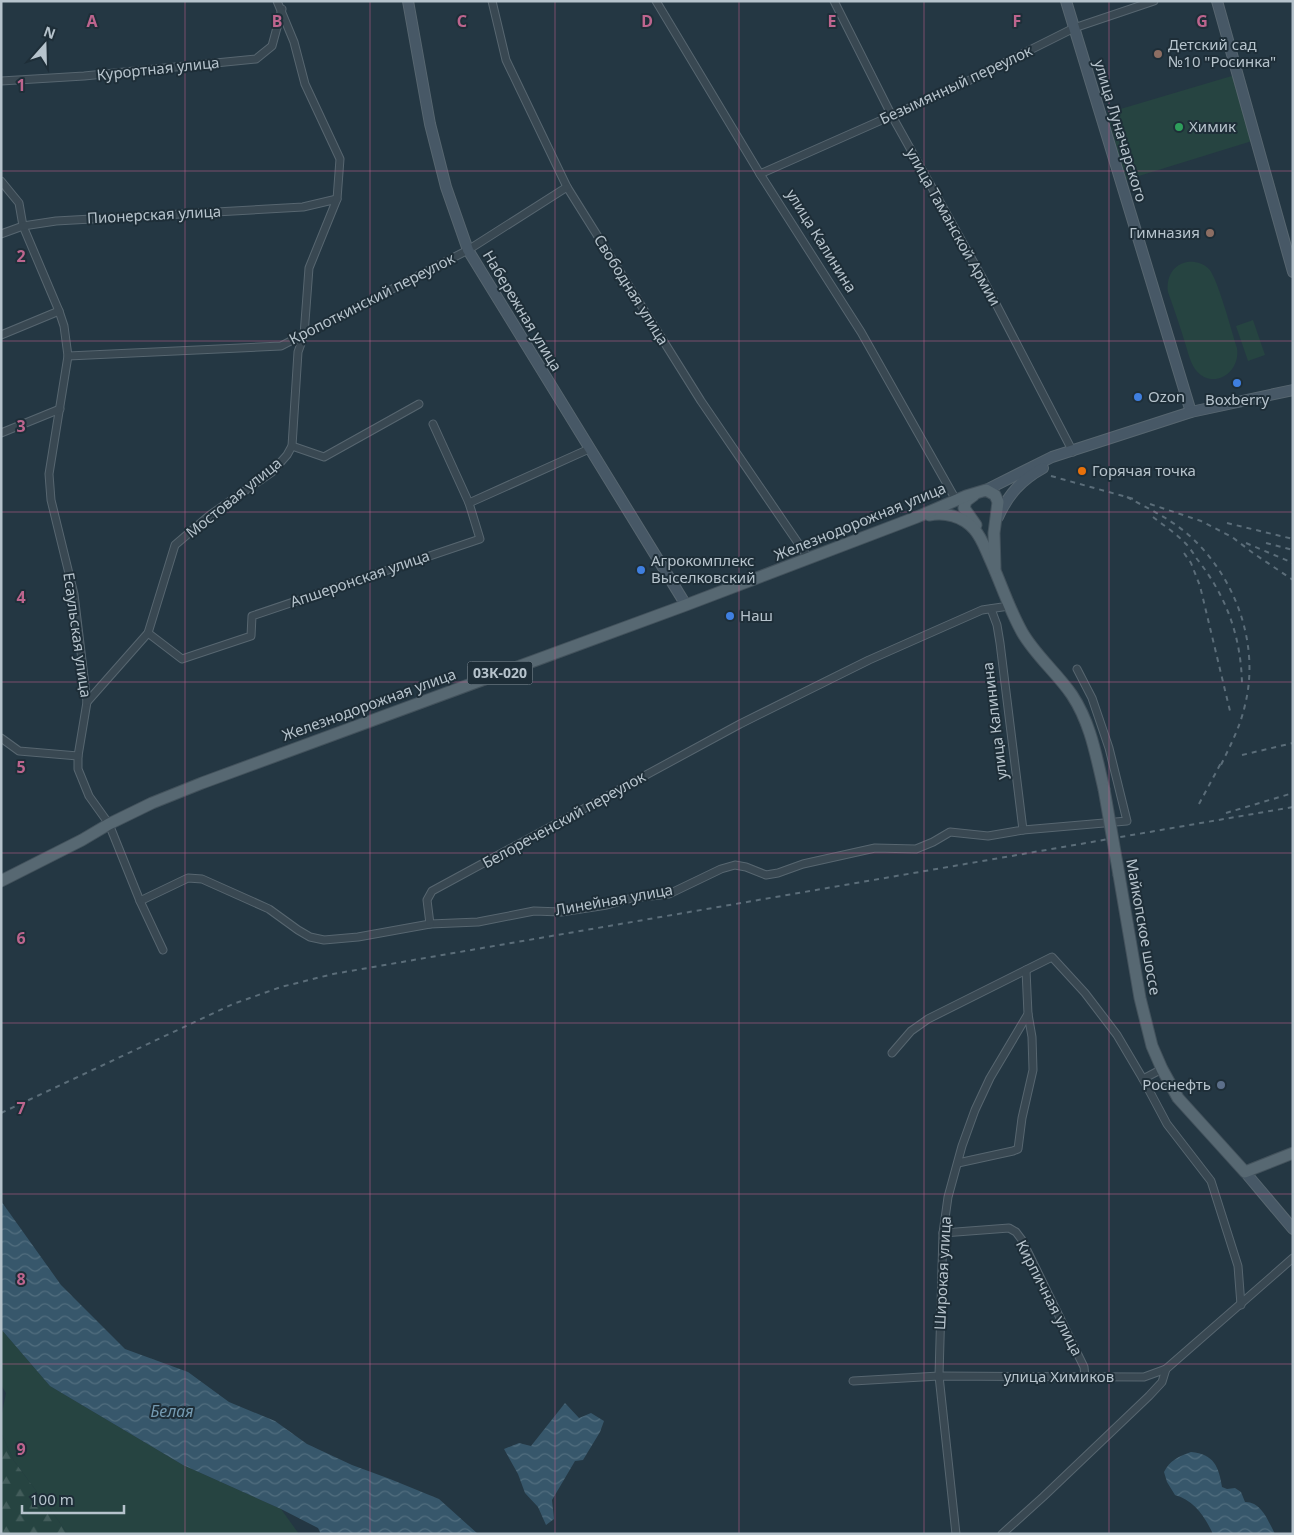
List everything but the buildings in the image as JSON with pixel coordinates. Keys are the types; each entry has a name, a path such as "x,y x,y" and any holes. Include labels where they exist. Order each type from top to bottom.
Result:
{"main road":[{"name":"Железнодорожная улица","path":"1,881 152,803 202,783 809,559 981,491"},
{"path":"995,568 994,544 998,502 993,493 981,491 966,501 964,508 980,529 985,544 1010,606"},
{"path":"917,517 941,514 957,518 972,527 985,544"},
{"name":"Майкопское шоссе","path":"1010,606 1023,633 1071,694 1088,725 1094,743 1104,789 1140,998 1152,1046 1178,1098 1245,1172"},
{"path":"1245,1172 1293,1153"}],"street":[{"name":"Мостовая улица","path":"87,702 148,633 176,545 210,515 272,472 287,455 292,446 298,352 304,335 309,268 338,199 340,159 305,84 294,42 282,9 277,1"},
{"name":"Набережная улица","path":"408,1 430,124 446,187 468,250 686,605"},
{"name":"Свободная улица","path":"492,1 506,60 567,187 701,401 809,559"},
{"name":"улица Калинина","path":"656,1 760,174 861,332 956,500"},
{"name":"улица Таманской Армии","path":"834,1 892,116 983,279 1072,452"},
{"name":"улица Луначарского","path":"1066,1 1191,412"},
{"name":"Безымянный переулок","path":"760,174 954,88 1074,28 1154,1"},
{"path":"1217,1 1293,272"},
{"path":"1222,1 1293,253"},
{"name":"Курортная улица","path":"1,81 84,76 256,59 272,46 282,9"},
{"path":"1,181 19,203 23,226"},
{"name":"Кропоткинский переулок","path":"68,356 281,346 468,250 567,187"},
{"name":"Пионерская улица","path":"1,234 23,226 56,221 303,207 338,199"},
{"name":"Есаульская улица","path":"23,226 59,311 64,326 68,356 49,474 51,500 74,594 87,702 78,756 78,769 88,796 109,824 140,901 163,950"},
{"path":"1,336 59,311"},
{"name":"Железнодорожная улица","path":"981,491 1052,458 1191,412 1293,390"},
{"name":"Мостовая улица","path":"292,446 324,457 419,404"},
{"path":"1,433 60,409"},
{"name":"Апшеронская улица","path":"148,633 182,659 251,636 252,616 480,539 469,503 433,424"},
{"path":"469,503 589,449"},
{"path":"995,525 1006,500 1015,488 1040,470 1072,452"},
{"name":"Белореченский переулок","path":"430,924 427,900 432,891 749,720 869,660 982,610 1010,606"},
{"name":"улица Калинина","path":"991,609 997,625 1000,643 1023,830"},
{"name":"Линейная улица","path":"430,924 478,922 534,911 561,912 607,905 632,898 669,894 721,869 735,865 766,875 778,873 803,864 875,848 916,849 950,832 988,836 1023,830 1127,821 1109,748 1092,698 1077,668"},
{"path":"1,738 19,751 78,756"},
{"path":"140,901 188,878 202,879 269,909 310,937 324,940 358,937 430,924"},
{"path":"892,1053 911,1031 928,1019 1052,957 1085,994 1117,1035 1167,1124 1211,1181 1238,1266 1241,1305"},
{"path":"958,1163 1018,1149 1022,1118 1033,1070 1026,970"},
{"name":"Широкая улица","path":"956,1534 939,1376 943,1233 948,1197 962,1146 990,1078 1028,1014"},
{"path":"1143,1079 1162,1069"},
{"name":"Майкопское шоссе","path":"1245,1172 1293,1229"},
{"name":"Кирпичная улица","path":"943,1233 1008,1228 1016,1232 1022,1240 1084,1366 1085,1377"},
{"name":"улица Химиков","path":"853,1381 939,1376 1144,1377 1166,1370 1293,1258"},
{"path":"1002,1534 1149,1396 1162,1382 1166,1370"}],"green space":[{"name":"Химик","path":"1235,75 1252,141 1126,180 1107,113"},
{"path":"1187,262 1202,264 1213,275 1237,348 1237,357 1230,372 1216,379 1209,379 1193,366 1168,292 1168,281 1172,272 1178,266"},
{"path":"1253,320 1265,355 1248,361 1236,326"},
{"path":"1,1329 50,1386 183,1465 281,1509 299,1534 68,1534 14,1461 1,1433 1,1418 6,1393 1,1385"},
{"path":"1,1433 14,1461 68,1534 1,1534"}],"water":[{"name":"Белая","path":"1,1201 61,1285 125,1349 188,1372 229,1402 275,1421 307,1444 352,1465 439,1499 478,1534 321,1534 318,1528 281,1509 183,1465 50,1386 1,1329"},
{"path":"565,1403 579,1418 591,1413 604,1421 600,1432 583,1460 575,1461 552,1500 554,1519 546,1525 538,1507 525,1493 518,1474 504,1449 519,1443 531,1446"},
{"path":"1191,1452 1199,1453 1210,1459 1217,1468 1222,1487 1227,1489 1235,1488 1241,1492 1245,1502 1256,1505 1267,1518 1275,1534 1213,1534 1198,1510 1182,1497 1175,1495 1167,1482 1164,1472 1175,1459"}],"railway":[{"path":"1051,476 1134,499"},
{"path":"1127,497 1169,520 1192,538 1208,554 1221,573 1241,614 1249,659 1249,682 1240,722 1219,769"},
{"path":"1150,504 1201,521 1232,537 1293,580"},
{"path":"1153,517 1187,545 1217,588 1235,634 1239,650 1242,684"},
{"path":"1227,523 1293,539"},
{"path":"1246,543 1293,563"},
{"path":"1266,543 1293,550"},
{"path":"1184,553 1191,563 1200,586 1230,711"},
{"path":"1242,755 1293,743"},
{"path":"1199,804 1221,763"},
{"path":"1226,813 1293,793"},
{"path":"1,1113 233,1004 281,987 333,974 1293,807"}],"place":[{"name":"Детский сад №10 \"Росинка\"","path":"1158,54"},
{"name":"Химик","path":"1179,127"},
{"name":"Гимназия","path":"1210,233"},
{"name":"Boxberry","path":"1237,383"},
{"name":"Ozon","path":"1138,397"},
{"name":"Горячая точка","path":"1082,471"},
{"name":"Агрокомплекс Выселковский","path":"641,570"},
{"name":"Наш","path":"730,616"},
{"name":"Роснефть","path":"1221,1085"}]}
